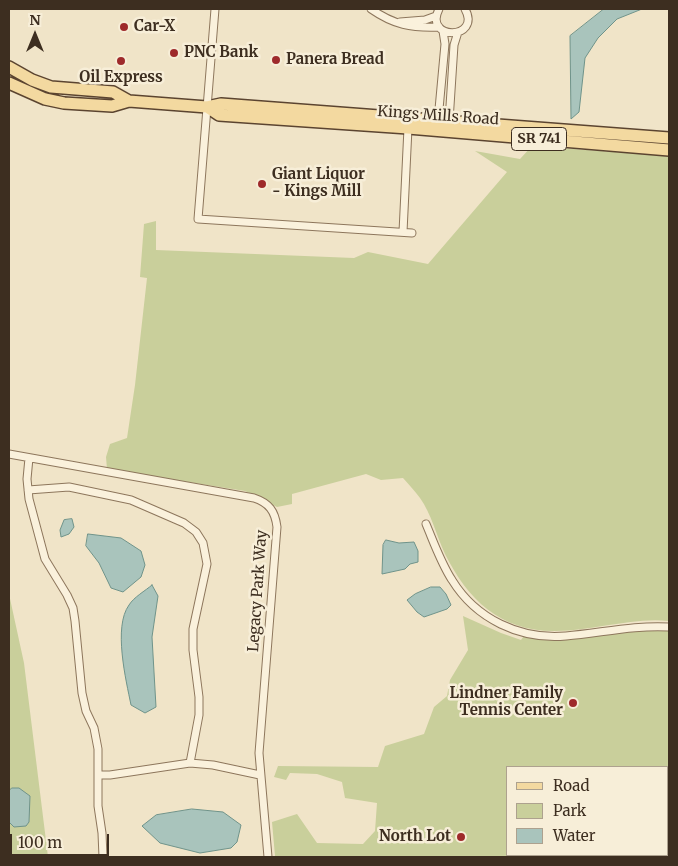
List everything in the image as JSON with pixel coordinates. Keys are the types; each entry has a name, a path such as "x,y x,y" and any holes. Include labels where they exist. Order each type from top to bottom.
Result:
{"main road":[{"name":"Kings Mills Road","path":"11,69 51,87 112,92 130,101"},
{"name":"Kings Mills Road","path":"9,83 45,100 64,103 112,106 130,101 206,107 222,104 669,138"},
{"name":"Kings Mills Road","path":"206,107 219,115 408,128 669,150"}],"street":[{"path":"215,9 198,219 412,233"},
{"path":"370,9 405,26 441,29 453,34 464,28 467,22 468,17 465,9"},
{"path":"394,22 426,20 437,12 445,44 443,120"},
{"path":"443,120 454,45 458,32"},
{"path":"402,232 408,128"},
{"name":"Legacy Park Way","path":"9,454 254,498 272,508 276,516 277,527 259,753 268,857"},
{"path":"29,458 29,499 45,559 73,608 82,694 86,711 94,728 98,749 98,806 102,833 102,857"},
{"path":"28,490 69,488 130,500 184,523 196,532 203,543 207,564 194,629 199,714 190,763"},
{"path":"426,524 442,562 460,591 477,609 502,625 526,633 556,636 634,627 669,627"},
{"path":"98,775 110,775 190,763 213,764 260,774"}],"green space":[{"path":"532,146 669,156 669,621 627,622 584,629 556,631 536,630 519,626 503,619 488,610 464,586 445,554 424,504 403,478 381,480 366,474 292,494 292,504 277,507 245,491 107,469 106,457 110,444 127,438 147,278 140,277 144,224 156,221 156,250 354,258 368,252 428,264 507,172 475,151 520,159"},
{"path":"9,594 24,663 48,857 9,857"},
{"name":"Lindner Family Tennis Center","path":"463,616 521,640 526,633 541,636 669,627 669,857 268,857 275,856 272,822 297,814 317,843 363,844 375,831 377,803 345,798 342,782 317,774 290,773 286,780 274,777 278,766 378,767 385,746 424,734 434,707 447,696 450,680 468,650"}],"water":[{"path":"604,9 642,9 617,19 598,38 585,58 579,112 571,119 570,36"},
{"path":"72,519 74,527 69,534 61,537 60,530 64,520"},
{"path":"88,534 121,538 141,551 145,565 141,577 123,592 111,588 99,563 86,546"},
{"path":"386,540 399,543 414,542 418,551 418,562 410,564 405,569 382,574 383,545"},
{"path":"152,585 158,596 152,637 156,707 145,713 131,705 121,640 124,615 129,605"},
{"path":"431,587 440,587 451,605 447,609 424,617 407,600"},
{"path":"12,788 19,788 30,796 29,822 26,826 14,827 9,822 9,791"},
{"path":"192,809 223,812 241,825 237,842 231,848 200,853 160,843 142,826 156,815"}],"place":[{"name":"Car-X","path":"124,27"},
{"name":"PNC Bank","path":"174,53"},
{"name":"Panera Bread","path":"276,60"},
{"name":"Oil Express","path":"121,61"},
{"name":"Giant Liquor - Kings Mill","path":"262,184"},
{"name":"Lindner Family Tennis Center","path":"573,703"},
{"name":"North Lot","path":"461,837"}]}
